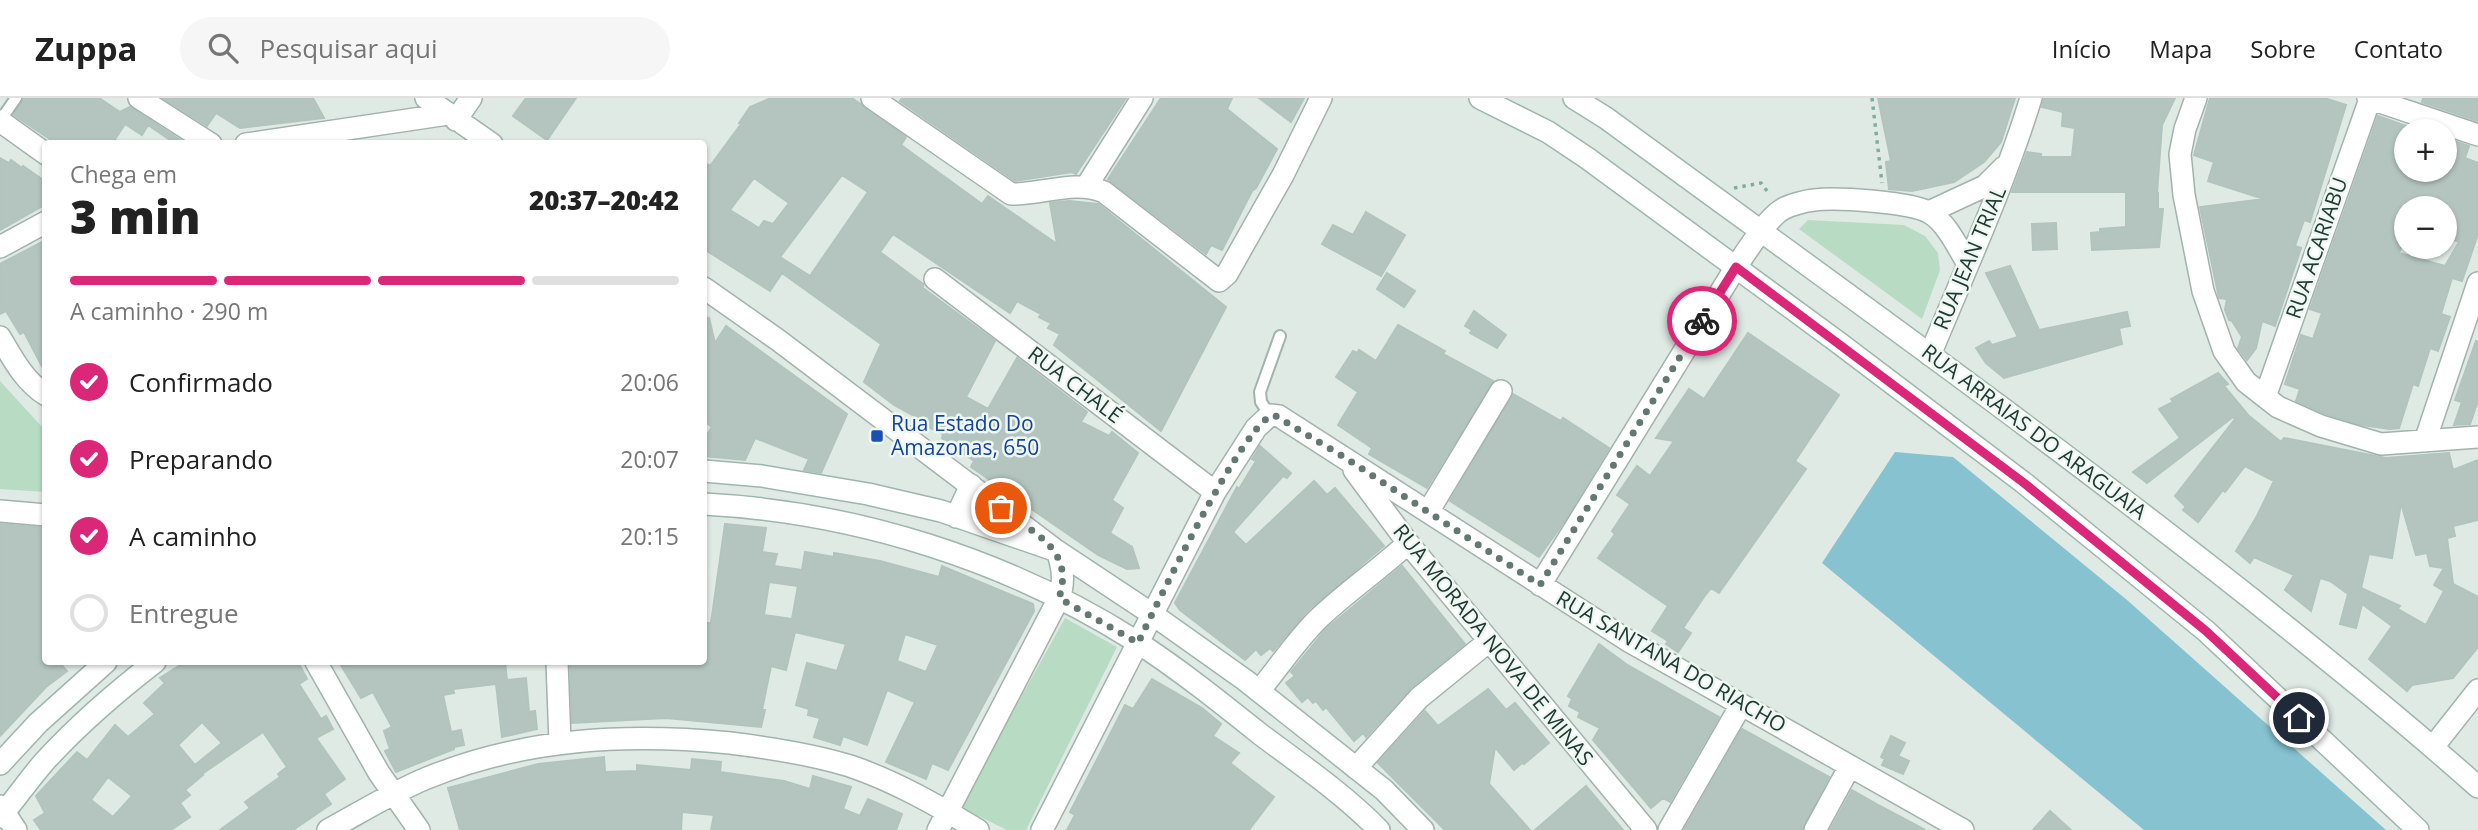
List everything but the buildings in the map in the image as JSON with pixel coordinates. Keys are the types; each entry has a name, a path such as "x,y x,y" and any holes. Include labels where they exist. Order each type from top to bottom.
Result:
{"street":[{"path":"139,98 205,140"},
{"path":"426,98 486,140"},
{"path":"277,140 452,117 471,98"},
{"path":"872,98 1011,194 1086,187 1104,192 1207,274 1221,280 1227,274 1283,175 1321,98"},
{"path":"1086,187 1142,98"},
{"path":"1480,98 1548,132 1587,158 2024,483 2206,631 2418,830"},
{"name":"RUA ARRAIAS DO ARAGUAIA","path":"1574,98 1606,118 2122,497 2433,747 2478,787"},
{"name":"RUA JEAN TRIAL","path":"1930,355 2010,161 2031,98"},
{"path":"2196,98 2185,128 2180,154 2184,195 2203,291 2224,351 2246,382 2278,407 2321,426 2381,444 2478,437"},
{"path":"2369,98 2478,135"},
{"name":"RUA ACARIABU","path":"2265,397 2369,98"},
{"path":"0,121 42,151"},
{"path":"1929,212 1985,186 2010,161"},
{"path":"1540,585 1736,267 1761,231 1781,209 1814,200 1917,207 1929,212 1950,235 1968,264"},
{"path":"0,247 42,224"},
{"name":"RUA CHALÉ","path":"935,279 1215,492"},
{"path":"2425,441 2478,283"},
{"path":"707,290 778,340 1057,551 1152,614 1259,691 1384,790 1423,830"},
{"path":"0,337 23,375 42,392"},
{"path":"1428,512 1501,391"},
{"path":"1042,830 1215,492 1256,428 1274,416"},
{"name":"RUA SANTANA DO RIACHO","path":"1274,416 1344,457 1638,647 1959,829"},
{"name":"RUA MORADA NOVA DE MINAS","path":"1344,457 1408,543 1646,830"},
{"path":"707,471 810,483 867,494 956,517 1057,551"},
{"path":"956,517 971,485"},
{"path":"707,504 757,509 891,534 941,548 1059,598 1138,643 1208,693 1299,763 1379,830"},
{"path":"0,511 42,515"},
{"path":"1259,691 1315,622 1408,543"},
{"path":"943,821 1059,598 1063,586 1057,551"},
{"path":"1356,768 1419,698 1489,641"},
{"path":"0,764 38,723 103,665"},
{"path":"16,830 1,812 43,762 79,726 110,697 151,665"},
{"path":"318,665 379,773 419,830"},
{"path":"557,665 560,743"},
{"path":"2433,747 2478,690"},
{"path":"1669,830 1741,705"},
{"path":"328,830 427,778 470,763 560,743 624,737 679,738 802,753 851,767 924,798 943,821 978,830"},
{"path":"1815,830 1850,766"}],"lane":[{"path":"0,121 16,98"},
{"path":"1274,416 1261,402 1260,391 1280,336"}],"path":[{"path":"1872,98 1885,203"}],"green space":[{"path":"1808,220 1904,225 1925,236 1938,253 1940,270 1922,319 1799,229"},
{"path":"0,381 42,427 42,492 0,489"},
{"path":"1065,618 1117,647 1026,830 1007,830 960,807"}],"water":[{"path":"1895,452 1953,457 2127,600 2386,830 2144,830 1822,563"}],"way so far":[{"path":"1001,508 1057,551 1063,586 1059,598 1138,643 1215,492 1256,428 1266,417 1274,415 1344,457 1540,585 1702,321"}],"place":[{"name":"Rua Estado Do Amazonas, 650","path":"877,436"}],"route":[{"path":"1702,321 1736,267 2024,483 2206,631 2299,718"}]}
